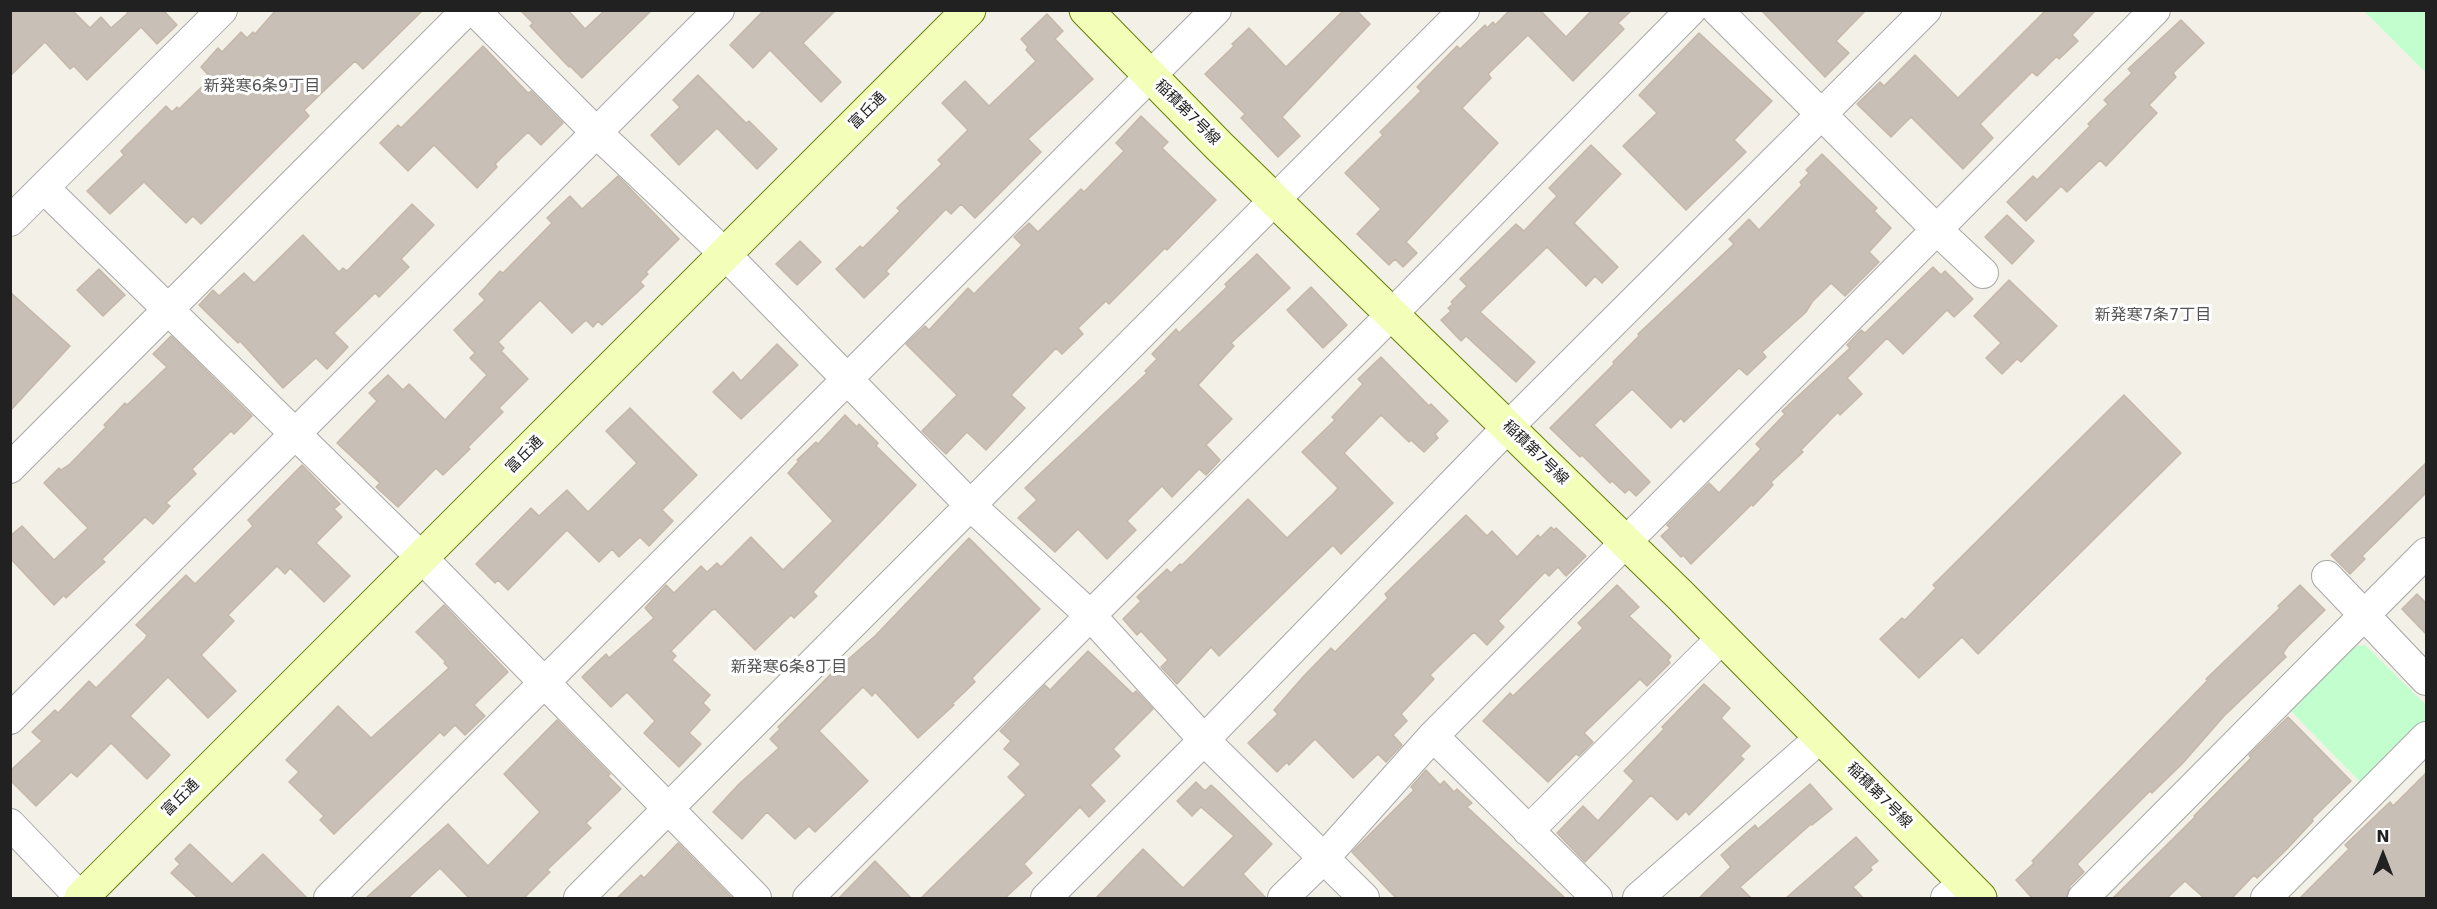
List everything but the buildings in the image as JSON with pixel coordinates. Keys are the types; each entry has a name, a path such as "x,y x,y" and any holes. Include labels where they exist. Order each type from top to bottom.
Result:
{"street":[{"path":"10,468 467,10"},
{"path":"474,10 725,254 971,506 1091,616 1204,740 1364,898"},
{"path":"10,719 718,10"},
{"name":"富丘通","path":"81,898 969,10"},
{"name":"稲積第7号線","path":"1086,10 1274,199 1722,638 1820,738 1964,893"},
{"path":"329,898 1216,10"},
{"path":"579,898 1464,10"},
{"path":"808,898 1392,314 1691,10"},
{"path":"1717,10 1983,273"},
{"path":"1046,898 1204,740 1508,427 1926,10"},
{"path":"1283,898 1323,859 1433,736 2155,10"},
{"path":"10,221 206,16"},
{"path":"44,188 422,558 543,684 756,898"},
{"path":"2084,898 2427,553"},
{"path":"2327,576 2427,680"},
{"path":"1528,831 1722,638"},
{"path":"1433,736 1597,898"},
{"path":"2266,898 2427,737"},
{"path":"1638,898 1820,738"},
{"path":"10,824 81,898"}],"green space":[{"path":"2364,11 2426,11 2426,73"},
{"path":"2365,645 2426,705 2426,720 2361,783 2288,708 2356,646"}],"district":[{"name":"新発寒6条9丁目","path":"262,87"},
{"name":"新発寒7条7丁目","path":"2153,316"},
{"name":"新発寒6条8丁目","path":"789,668"}]}
